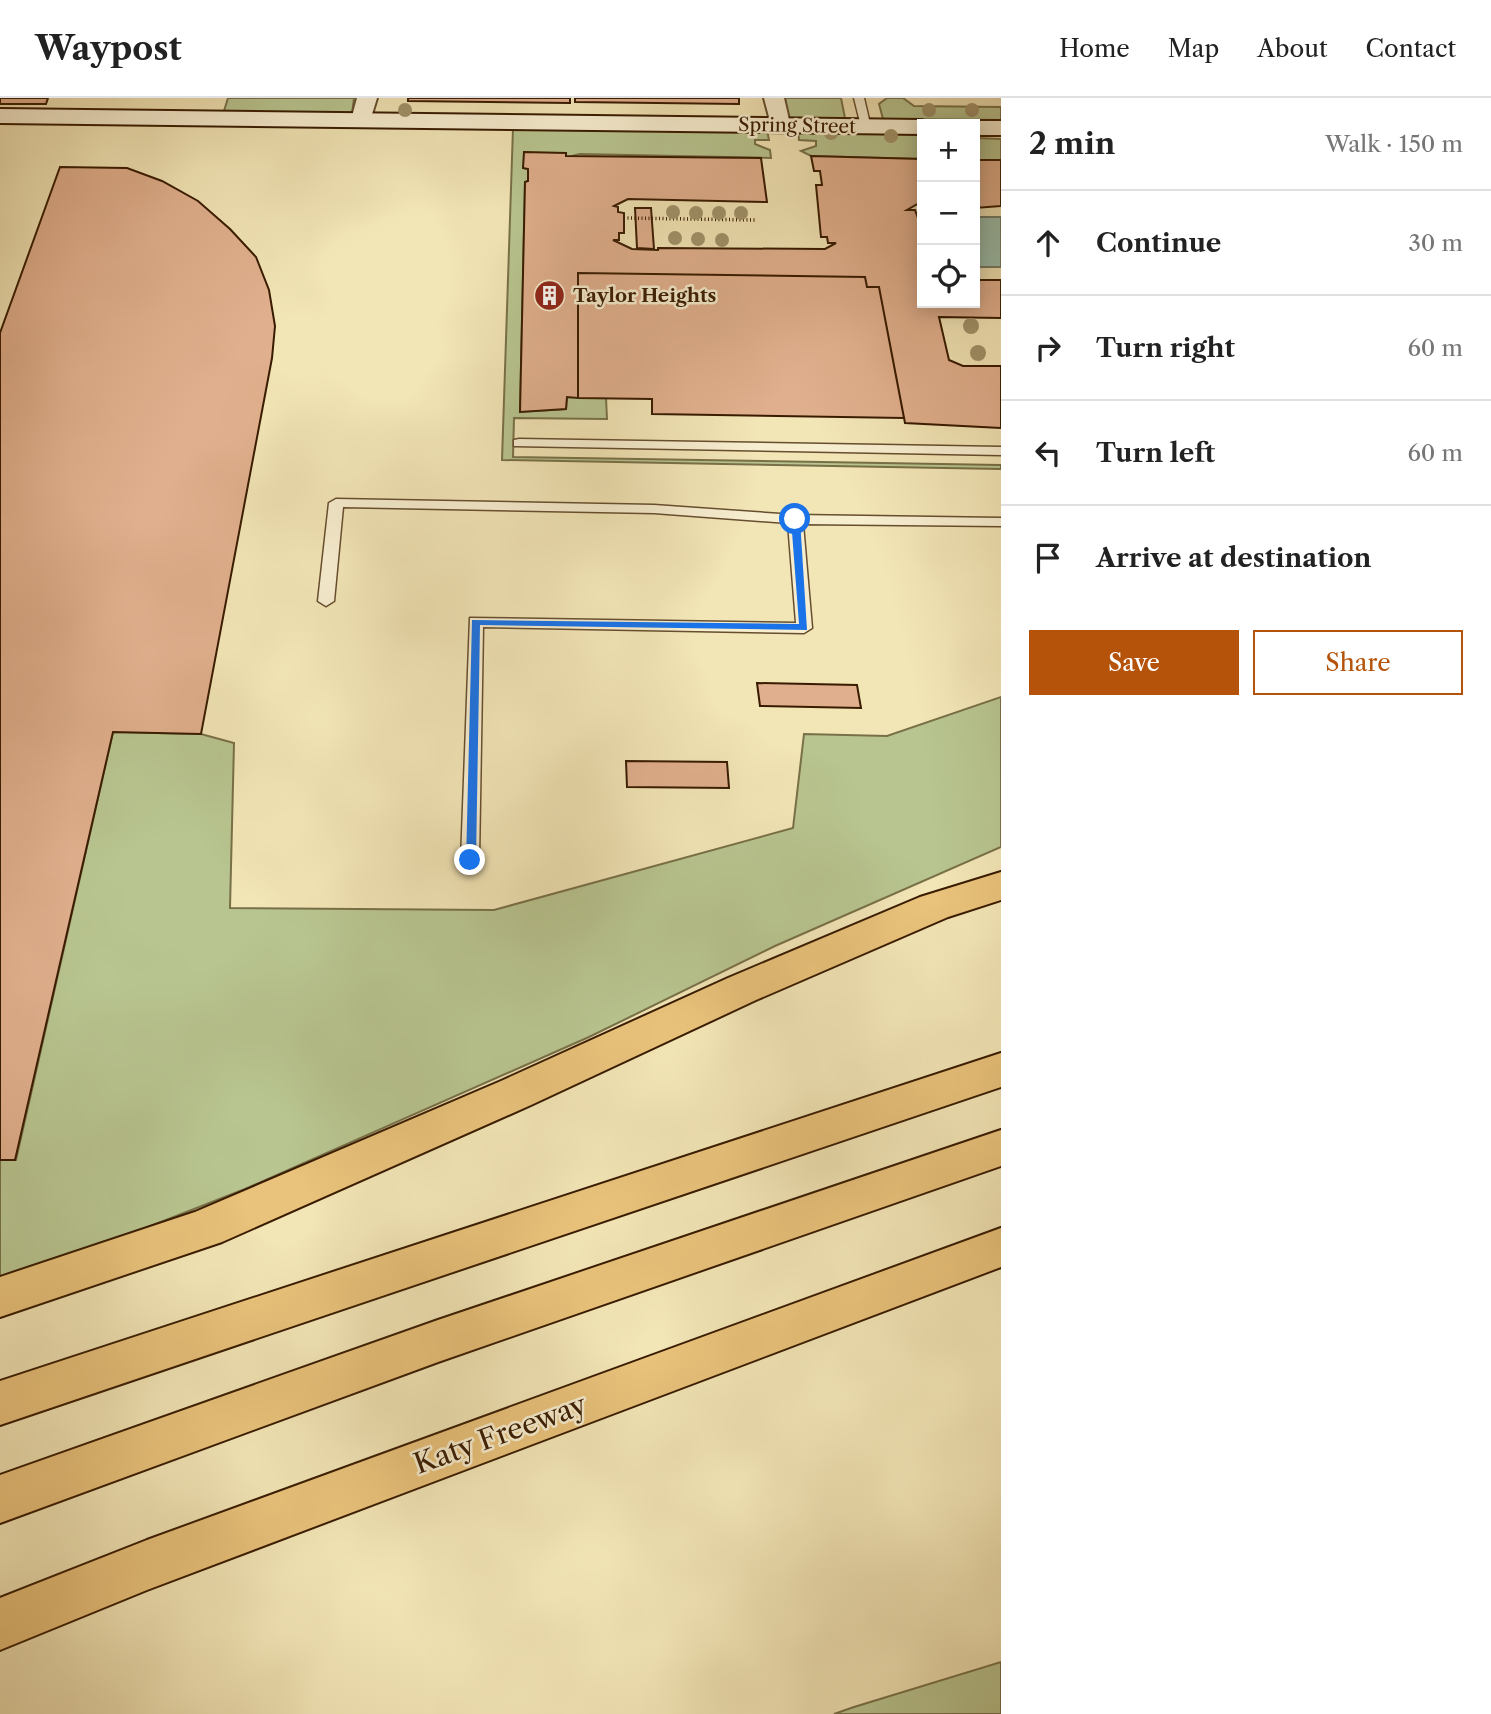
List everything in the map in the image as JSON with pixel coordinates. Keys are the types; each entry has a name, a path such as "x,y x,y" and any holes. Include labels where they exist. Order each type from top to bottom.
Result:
{"highway":[{"path":"0,1297 206,1228 516,1093 755,984 934,908 1001,886"},
{"path":"0,1402 1001,1070"},
{"path":"0,1499 438,1341 1001,1148"},
{"name":"Katy Freeway","path":"0,1624 147,1565 1001,1247"}],"street":[{"path":"775,98 779,124"},
{"name":"Spring Street","path":"0,116 364,109 779,124 863,106 917,125"},
{"path":"980,128 1001,128"}],"lane":[{"path":"519,443 1001,451"},
{"path":"326,601 336,503 654,509 795,519 1001,522"},
{"path":"470,860 475,622 804,628 795,519"}],"path":[{"path":"624,218 755,220"}],"green space":[{"path":"228,98 354,98 352,114 224,111"},
{"path":"785,98 841,98 845,118 788,118"},
{"path":"887,98 903,98 914,106 1001,107 1001,120 883,119 879,104"},
{"path":"513,128 767,130 769,140 755,140 755,144 770,150 771,158 580,154 523,168 528,169 528,181 525,182 520,412 566,409 567,397 606,398 607,419 514,418 513,457 1001,465 1001,469 502,460"},
{"path":"798,130 917,135 917,159 811,156 801,151 816,146 816,141 799,140"},
{"path":"980,138 1001,139 1001,160 980,160"},
{"path":"1001,697 1001,847 775,946 589,1037 245,1189 0,1285 0,1160 16,1160 113,732 201,734 234,743 230,908 494,910 793,828 804,734 887,736"},
{"path":"1001,1662 1001,1714 834,1714 854,1707"}],"shaded area":[{"path":"980,217 1001,217 1001,267 980,267"}],"building":[{"path":"0,98 48,98 46,104 0,104"},
{"path":"408,98 570,98 570,103 408,101"},
{"path":"575,98 739,98 739,104 575,102"},
{"name":"Taylor Heights","path":"524,152 566,153 566,156 761,158 767,202 628,199 614,206 618,207 618,212 624,213 624,233 619,233 619,240 613,240 632,249 825,249 836,243 828,243 827,237 821,237 816,185 822,185 820,171 814,171 811,156 917,159 917,204 907,210 915,210 917,215 917,308 980,308 980,280 1001,280 1001,318 939,317 949,360 963,366 1001,366 1001,428 905,423 879,287 867,287 865,277 578,273 578,398 567,397 566,409 520,412 525,182 528,181 528,169 523,168"},
{"path":"980,160 1001,160 1001,206 980,208"},
{"path":"60,167 127,168 162,181 198,201 256,257 269,290 275,326 272,358 201,734 113,732 15,1160 0,1160 0,333"},
{"path":"635,208 651,208 654,249 637,248"},
{"path":"578,273 865,277 867,287 879,287 904,418 652,414 652,399 578,398"},
{"path":"757,683 857,685 861,708 760,706"},
{"path":"626,761 727,762 729,788 627,787"}],"place":[{"name":"Taylor Heights","path":"550,295"}],"route":[{"path":"470,860 475,622 804,628 795,519"}]}
